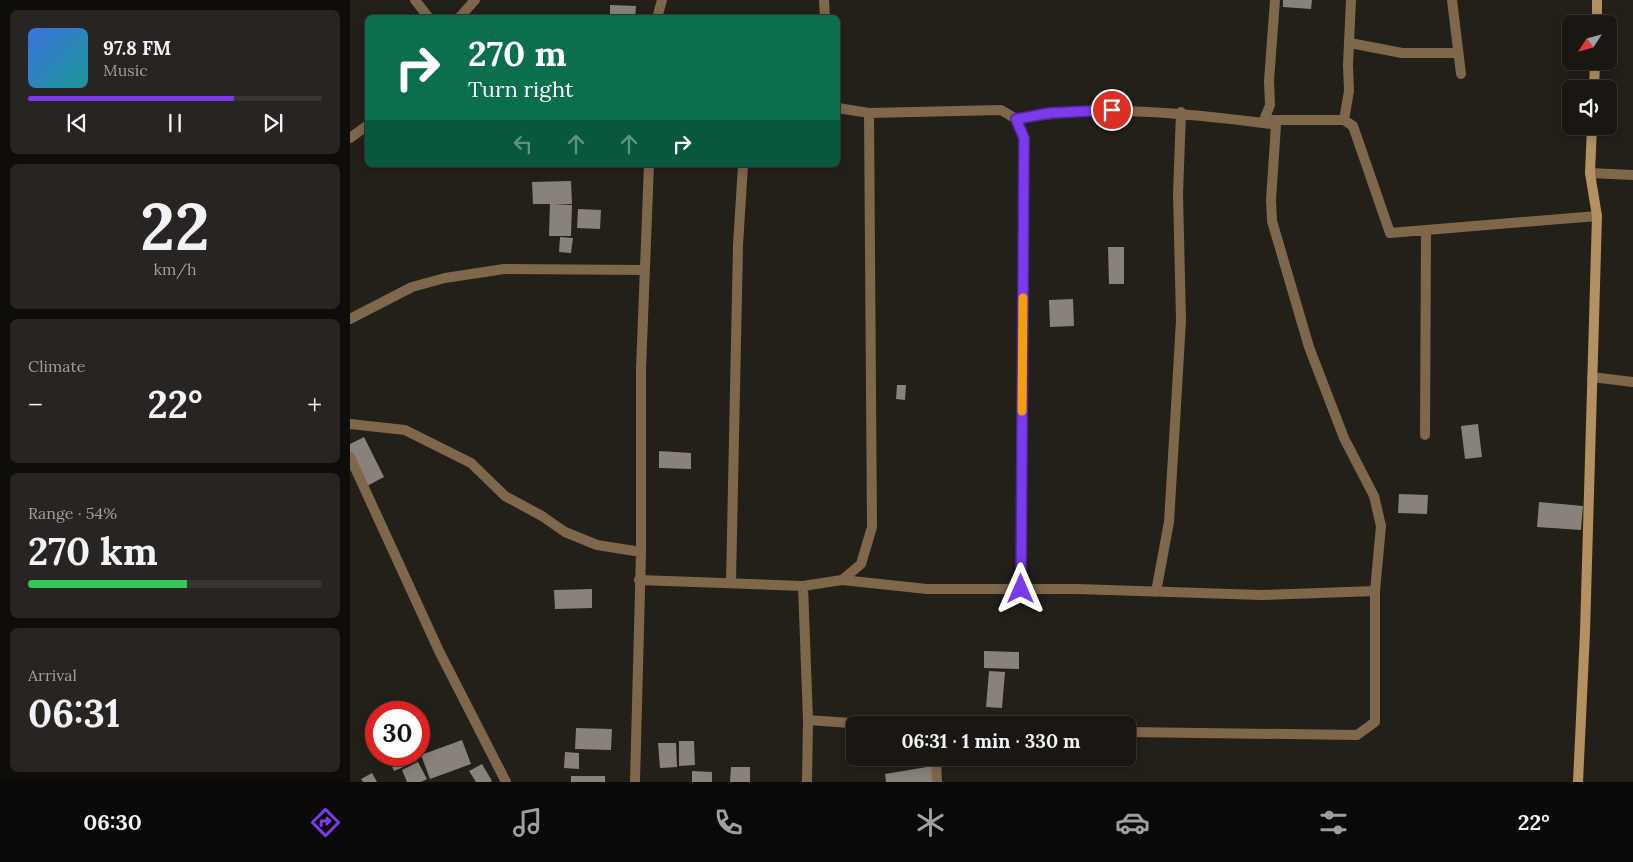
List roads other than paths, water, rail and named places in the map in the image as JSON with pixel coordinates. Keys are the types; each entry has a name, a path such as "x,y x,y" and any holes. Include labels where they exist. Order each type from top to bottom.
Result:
{"main road":[{"path":"1597,0 1597,15"},
{"path":"1578,782 1585,632 1596,216 1590,173 1592,135"}],"street":[{"path":"415,0 427,15"},
{"path":"462,15 475,0"},
{"path":"657,15 662,0"},
{"path":"824,0 825,15"},
{"path":"1264,120 1270,105 1269,82 1275,0"},
{"path":"1344,120 1349,91 1348,65 1351,0"},
{"path":"1452,0 1461,74"},
{"path":"1350,43 1402,53 1458,53"},
{"path":"840,108 869,113 1002,110 1016,119 1024,138 1021,589"},
{"path":"1016,119 1050,113 1112,110 1181,112 1276,125"},
{"path":"1156,592 1169,522 1181,320 1178,194 1181,112"},
{"path":"842,580 861,564 872,527 869,113"},
{"path":"1264,120 1344,120 1353,126 1390,233 1426,232 1596,216"},
{"path":"1264,120 1276,125"},
{"path":"1136,732 1357,735 1367,730 1375,722 1375,591 1381,526 1374,496 1344,438 1308,347 1272,221 1271,200 1276,125"},
{"path":"350,138 365,127"},
{"path":"635,782 641,552 641,369 649,167"},
{"path":"731,582 738,245 743,167"},
{"path":"1590,173 1633,175"},
{"path":"1424,435 1426,232"},
{"path":"350,319 412,286 444,278 504,269 645,270"},
{"path":"1592,377 1633,382"},
{"path":"350,424 405,430 471,463 505,496 542,516 565,532 597,545 641,552"},
{"path":"350,457 439,651 506,782"},
{"path":"640,580 804,586 842,580 927,589 1021,589 1262,595 1375,591"},
{"path":"804,586 808,720 807,782"},
{"path":"808,720 846,723"},
{"path":"937,766 938,782"}]}
